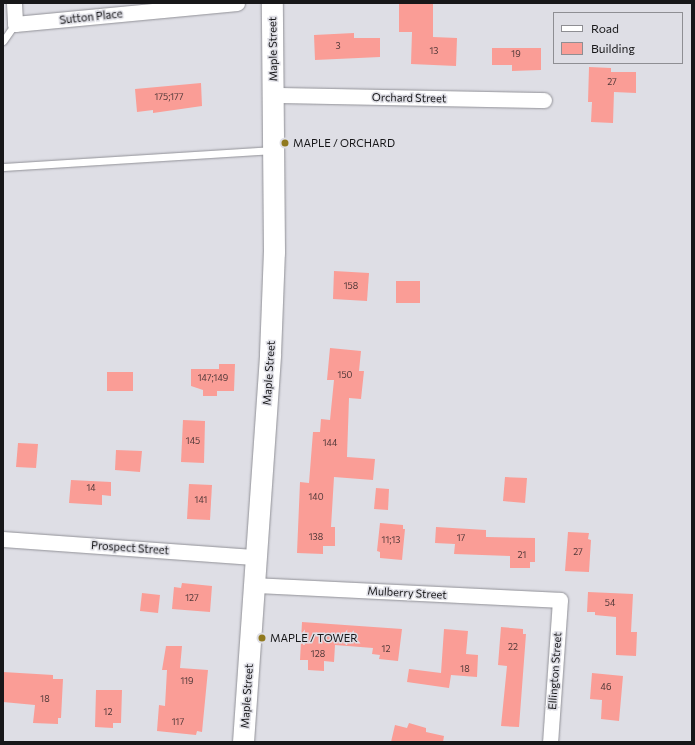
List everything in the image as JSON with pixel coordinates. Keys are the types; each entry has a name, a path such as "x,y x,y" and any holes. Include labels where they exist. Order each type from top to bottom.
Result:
{"main road":[{"name":"Maple Street","path":"244,742 270,354 274,252 275,150 272,3"}],"street":[{"path":"14,3 15,24"},
{"name":"Sutton Place","path":"15,24 237,3"},
{"name":"Orchard Street","path":"274,95 544,100"},
{"name":"Prospect Street","path":"3,539 256,557"},
{"name":"Mulberry Street","path":"254,585 560,600"},
{"name":"Ellington Street","path":"550,742 560,600"}],"lane":[{"path":"3,41 15,24"},
{"path":"3,167 275,150"}],"building":[{"path":"399,3 433,3 433,37 457,38 456,66 411,64 412,32 399,32"},
{"path":"354,33 354,38 380,38 380,57 315,60 314,35"},
{"path":"492,48 541,48 541,70 512,71 512,65 492,65"},
{"path":"589,67 611,68 611,72 636,72 636,93 614,92 613,123 591,122 592,102 588,102"},
{"path":"201,83 202,106 153,113 153,110 137,112 135,89"},
{"path":"334,271 369,273 367,301 333,299"},
{"path":"396,281 420,281 420,303 396,303"},
{"path":"330,348 361,351 359,371 364,371 361,399 349,398 347,457 375,459 373,480 334,477 331,527 335,527 335,546 323,546 323,554 297,553 300,482 309,483 313,432 320,432 321,419 330,420 334,380 327,380"},
{"path":"219,364 235,364 234,391 217,391 217,396 203,396 203,390 191,386 191,369 219,369"},
{"path":"107,372 133,372 133,391 107,391"},
{"path":"183,420 205,421 204,463 181,462"},
{"path":"18,443 38,444 36,468 16,467"},
{"path":"116,450 142,451 140,472 115,470"},
{"path":"505,477 527,478 525,503 503,501"},
{"path":"71,480 111,482 111,496 102,495 102,505 69,503"},
{"path":"189,484 212,485 210,520 187,519"},
{"path":"376,488 389,489 388,510 374,509"},
{"path":"380,523 403,525 403,529 405,529 402,560 380,558 380,552 377,551"},
{"path":"436,527 486,530 486,537 535,538 535,562 530,562 530,568 510,568 510,556 454,554 455,544 435,543"},
{"path":"568,532 589,533 588,539 591,540 589,572 565,571"},
{"path":"182,583 212,586 210,612 172,609 174,587 181,588"},
{"path":"588,592 633,594 631,632 637,632 636,656 616,655 616,617 595,615 595,612 587,612"},
{"path":"142,593 160,595 158,613 140,611"},
{"path":"302,622 402,629 398,661 379,659 380,655 372,654 373,648 335,645 334,662 324,661 324,671 308,670 308,660 300,660"},
{"path":"501,627 523,629 523,634 526,634 519,727 501,726 507,666 498,665"},
{"path":"444,629 468,631 466,654 478,655 477,677 451,675 449,688 407,682 409,669 441,673"},
{"path":"166,646 182,646 180,668 208,670 202,732 197,731 196,735 157,731 159,705 165,706 167,670 162,670"},
{"path":"3,672 53,675 53,679 63,679 61,718 58,718 58,724 33,723 35,705 3,702"},
{"path":"592,673 623,676 619,721 601,719 602,700 590,699"},
{"path":"96,690 122,690 121,723 113,723 113,728 95,727"},
{"path":"409,723 426,728 426,732 444,736 443,742 391,742 395,725 407,728"}],"place":[{"name":"MAPLE / ORCHARD","path":"285,143"},
{"name":"MAPLE / TOWER","path":"262,638"}]}
